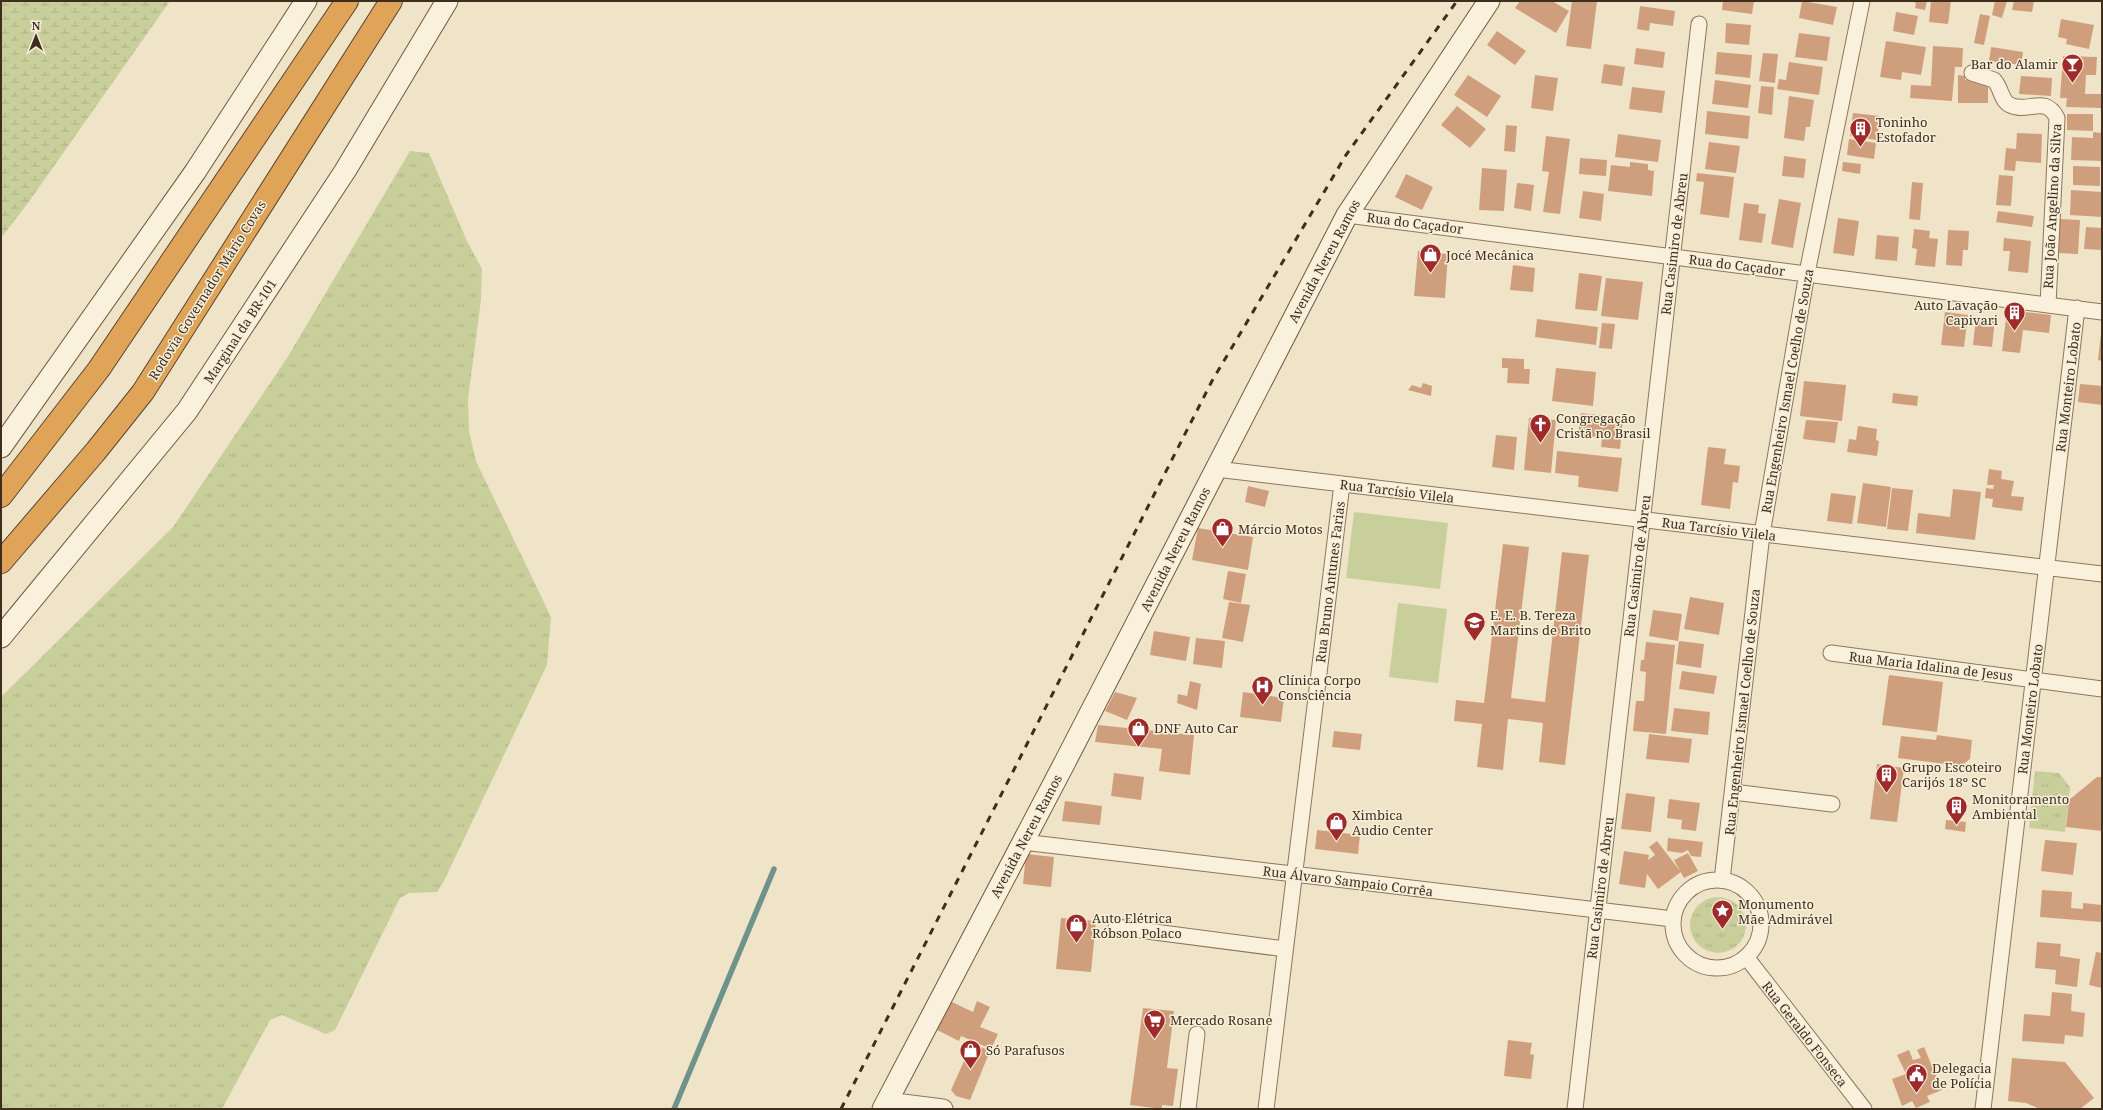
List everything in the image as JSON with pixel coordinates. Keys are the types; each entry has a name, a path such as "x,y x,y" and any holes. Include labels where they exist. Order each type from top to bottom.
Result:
{"highway":[{"path":"1,496 99,369 347,1"},
{"name":"Rodovia Governador Mário Covas","path":"1,562 96,451 143,392 391,1"}],"main road":[{"path":"1,447 195,172 306,1"},
{"name":"Marginal da BR-101","path":"1,637 187,411 346,171 447,1"},
{"name":"Avenida Nereu Ramos","path":"885,1106 1347,215 1489,1"}],"street":[{"name":"Rua Engenheiro Ismael Coelho de Souza","path":"1722,880 1762,534 1807,273 1862,1"},
{"name":"Rua Casimiro de Abreu","path":"1575,1109 1699,24"},
{"name":"Rua João Angelino da Silva","path":"1972,73 1994,80 2005,100 2010,105 2014,107 2045,106 2053,110 2057,118 2048,305"},
{"name":"Rua do Caçador","path":"1347,215 2102,312"},
{"name":"Rua Monteiro Lobato","path":"1983,1109 2077,308"},
{"name":"Rua Tarcísio Vilela","path":"1216,469 2102,574"},
{"name":"Rua Bruno Antunes Farias","path":"1266,1109 1342,484"},
{"name":"Rua Maria Idalina de Jesus","path":"1831,653 2102,689"},
{"path":"1733,792 1832,804"},
{"name":"Rua Álvaro Sampaio Corrêa","path":"1023,842 1673,919"},
{"path":"1722,880 1736,884 1748,892 1757,904 1761,917 1761,931 1759,938 1747,958 1736,965 1721,968 1706,967 1692,961 1682,950 1675,937 1673,919 1677,905 1688,890 1704,882 1722,880"},
{"path":"1116,927 1285,949"},
{"name":"Rua Geraldo Fonseca","path":"1747,958 1864,1109"},
{"path":"1188,1109 1197,1034"},
{"path":"885,1106 943,1109"}],"green space":[{"path":"1,1 170,1 28,203 1,238"},
{"path":"410,151 429,153 467,241 482,269 481,300 468,399 469,431 476,461 551,617 547,665 443,883 437,892 409,893 400,898 335,1030 326,1034 282,1015 270,1020 222,1109 1,1109 1,697 173,527 287,358"},
{"path":"1354,512 1448,523 1440,589 1346,578"},
{"path":"1398,603 1447,609 1438,683 1389,677"},
{"path":"2035,771 2059,773 2070,787 2065,832 2029,828"},
{"path":"1712,897 1724,897 1734,901 1742,909 1746,919 1746,931 1742,941 1734,949 1724,953 1712,953 1702,949 1694,941 1690,931 1690,919 1694,909 1702,901"}],"building":[{"path":"1520,1 1552,1 1569,11 1556,33 1515,8"},
{"path":"1572,1 1597,1 1591,49 1566,46"},
{"path":"1723,1 1754,1 1752,14 1722,10"},
{"path":"1802,1 1837,7 1833,25 1799,18"},
{"path":"1911,1 1927,1 1925,10 1915,8 1916,3"},
{"path":"1931,1 1951,1 1948,24 1929,22"},
{"path":"1995,1 2007,1 2002,18 1992,15"},
{"path":"2014,1 2034,1 2032,12 2012,10"},
{"path":"1640,6 1675,11 1673,26 1650,23 1649,31 1637,29"},
{"path":"1896,12 1918,16 1914,35 1893,31"},
{"path":"1980,14 1990,16 1984,45 1974,43"},
{"path":"2061,19 2094,25 2089,49 2066,44 2067,39 2058,37"},
{"path":"1726,23 1751,25 1749,45 1725,43"},
{"path":"1497,31 1526,51 1515,65 1487,45"},
{"path":"1799,33 1830,37 1827,61 1795,57"},
{"path":"1886,41 1926,47 1921,75 1902,72 1901,80 1880,77"},
{"path":"1933,46 1963,48 1962,67 1955,67 1952,101 1910,98 1911,85 1931,86"},
{"path":"1991,47 2023,52 2021,65 1989,61"},
{"path":"1636,48 1665,52 1663,68 1634,64"},
{"path":"1717,52 1752,55 1750,78 1715,74"},
{"path":"1763,53 1778,54 1775,83 1759,81"},
{"name":"Bar do Alamir","path":"2063,56 2097,57 2096,75 2086,75 2085,94 2102,94 2102,108 2066,107 2067,98 2060,98"},
{"path":"1789,62 1823,67 1819,95 1777,89 1779,79 1786,80"},
{"path":"1604,64 1625,67 1622,86 1601,83"},
{"path":"1468,75 1501,96 1487,117 1454,95"},
{"path":"1535,75 1558,78 1553,111 1531,108"},
{"path":"1958,75 1965,76 1965,80 1988,81 1988,103 1958,103"},
{"path":"2021,76 2052,78 2051,96 2019,94"},
{"path":"1715,80 1751,85 1748,108 1712,104"},
{"path":"1761,86 1774,87 1772,115 1758,113"},
{"path":"1632,87 1665,91 1662,113 1629,109"},
{"path":"1789,96 1814,100 1810,127 1806,127 1804,141 1784,138"},
{"path":"1457,106 1486,129 1470,148 1441,125"},
{"path":"1707,111 1750,116 1748,139 1705,134"},
{"path":"1853,113 1880,116 1877,140 1850,136"},
{"path":"2067,114 2093,114 2093,131 2067,130"},
{"path":"1506,125 1517,126 1515,152 1504,151"},
{"path":"2093,132 2102,133 2102,161 2071,160 2072,137 2093,138"},
{"path":"2017,133 2042,134 2041,163 2016,161 2015,171 2004,170 2006,148 2016,149"},
{"path":"1618,134 1661,140 1658,162 1615,157"},
{"path":"1546,136 1570,139 1560,214 1543,212 1549,172 1542,171"},
{"name":"Toninho Estofador","path":"1849,139 1876,143 1874,159 1847,155"},
{"path":"1709,142 1740,146 1736,173 1705,169"},
{"path":"1784,156 1806,159 1804,178 1782,176"},
{"path":"1580,158 1607,160 1606,176 1579,174"},
{"path":"1630,162 1648,164 1648,170 1654,171 1652,196 1608,191 1611,165 1630,167"},
{"path":"1843,162 1861,164 1860,174 1842,171"},
{"path":"2073,166 2100,167 2100,186 2073,185"},
{"path":"1482,168 1507,170 1504,211 1479,210"},
{"path":"1697,173 1734,177 1729,218 1700,214 1704,182 1696,181"},
{"path":"1406,174 1433,187 1422,210 1395,197"},
{"path":"1999,175 2013,176 2011,206 1996,205"},
{"path":"1912,182 1923,183 1920,220 1909,219"},
{"path":"1517,183 1534,185 1531,211 1514,208"},
{"path":"2071,190 2102,192 2102,217 2070,215"},
{"path":"1583,191 1604,194 1601,221 1579,218"},
{"path":"1779,199 1801,203 1793,248 1771,244"},
{"path":"1744,203 1759,205 1758,213 1766,214 1762,243 1739,240"},
{"path":"1998,211 2034,216 2032,227 1996,222"},
{"path":"1838,218 1859,221 1854,256 1833,253"},
{"path":"2060,219 2080,220 2078,254 2058,253"},
{"path":"2086,227 2102,228 2102,250 2084,249"},
{"path":"1914,229 1930,231 1929,238 1938,239 1935,267 1915,265 1917,249 1912,248"},
{"path":"1948,230 1969,231 1968,250 1963,250 1962,266 1946,265"},
{"path":"1877,235 1899,237 1897,261 1875,259"},
{"path":"2004,238 2031,241 2028,273 2008,271 2010,251 2003,251"},
{"name":"Jocé Mecânica","path":"1418,251 1448,254 1445,298 1414,296"},
{"path":"1513,265 1535,268 1533,292 1510,290"},
{"path":"1579,273 1602,276 1597,311 1575,309"},
{"path":"1606,278 1643,282 1638,320 1601,316"},
{"name":"Auto Lavação Capivari","path":"2007,310 2051,315 2049,333 2023,330 2020,353 2002,351"},
{"path":"1945,312 1968,315 1964,347 1941,345"},
{"path":"1976,317 1995,319 1992,347 1973,345"},
{"path":"1537,319 1598,327 1596,345 1535,337"},
{"path":"1602,323 1615,324 1612,349 1599,348"},
{"path":"2102,333 2102,361 2098,360"},
{"path":"1502,358 1524,359 1524,369 1530,369 1529,384 1507,383 1508,368 1502,368"},
{"path":"1556,368 1596,372 1593,406 1552,401"},
{"path":"1804,381 1846,385 1842,421 1800,416"},
{"path":"1423,383 1432,386 1431,396 1408,390 1412,385 1421,388"},
{"path":"2080,384 2102,386 2102,405 2078,402"},
{"path":"1893,393 1918,396 1917,406 1892,403"},
{"path":"1581,413 1623,418 1620,449 1601,447 1602,438 1578,435"},
{"name":"Congregação Cristã no Brasil","path":"1529,418 1556,420 1551,473 1524,470"},
{"path":"1806,420 1838,422 1835,443 1803,439"},
{"path":"1858,426 1877,429 1876,440 1879,441 1877,456 1847,452 1849,439 1856,440"},
{"path":"1496,435 1517,437 1514,470 1492,467"},
{"path":"1708,447 1726,449 1724,464 1740,466 1738,483 1733,482 1730,509 1701,505"},
{"path":"1557,451 1622,458 1618,492 1578,487 1579,476 1555,473"},
{"path":"1989,469 2002,471 2001,479 2014,481 2011,496 2024,497 2022,511 1992,507 1993,499 1985,498 1986,488 1993,489 1994,485 1987,485"},
{"path":"1863,483 1891,487 1886,527 1857,523"},
{"path":"1248,486 1269,491 1265,507 1245,502"},
{"path":"1892,488 1913,490 1908,531 1887,529"},
{"path":"1953,489 1981,492 1975,540 1916,533 1918,513 1950,517"},
{"path":"1831,493 1856,496 1852,524 1827,521"},
{"name":"Márcio Motos","path":"1198,528 1253,537 1248,570 1192,560"},
{"path":"1503,544 1529,547 1511,698 1545,702 1562,552 1589,555 1565,765 1539,762 1543,723 1508,719 1503,770 1477,767 1482,724 1454,721 1456,700 1484,703"},
{"path":"1228,571 1246,574 1241,603 1223,599"},
{"path":"1690,597 1724,603 1719,635 1684,629"},
{"path":"1229,602 1250,605 1243,642 1222,638"},
{"path":"1653,610 1682,614 1678,641 1649,636"},
{"path":"1154,631 1190,637 1186,661 1150,655"},
{"path":"1196,638 1225,641 1222,668 1193,664"},
{"path":"1679,641 1704,644 1701,668 1676,664"},
{"path":"1646,642 1675,645 1666,734 1633,731 1636,701 1644,701 1646,672 1640,671 1641,660 1644,660"},
{"path":"1682,671 1717,676 1714,694 1679,689"},
{"path":"1889,675 1943,682 1937,732 1882,725"},
{"path":"1190,681 1201,684 1197,710 1177,703 1178,694 1187,696"},
{"path":"1115,692 1137,698 1127,720 1105,711"},
{"name":"Clínica Corpo Consciência","path":"1243,692 1284,698 1281,722 1240,717"},
{"path":"1674,708 1710,712 1708,735 1671,731"},
{"path":"1098,725 1194,735 1190,775 1159,771 1162,749 1095,742"},
{"path":"1334,731 1362,734 1360,750 1332,747"},
{"path":"1649,734 1692,739 1689,763 1646,759"},
{"path":"1937,735 1972,740 1970,759 1961,766 1898,758 1901,736 1936,740"},
{"name":"Grupo Escoteiro Carijós 18º SC","path":"1877,764 1904,768 1897,822 1870,819"},
{"path":"1114,773 1144,777 1141,800 1111,796"},
{"path":"2097,777 2102,777 2102,831 2066,827 2069,800"},
{"path":"1626,793 1655,797 1651,832 1621,829"},
{"path":"1669,799 1700,803 1696,831 1681,829 1682,820 1667,818"},
{"path":"1065,801 1102,806 1100,825 1062,821"},
{"name":"Monitoramento Ambiental","path":"1946,820 1966,822 1965,832 1945,829"},
{"name":"Ximbica Audio Center","path":"1317,830 1360,835 1358,854 1315,849"},
{"path":"1668,838 1703,842 1701,857 1691,856 1688,850 1682,853 1667,851"},
{"path":"2045,840 2077,843 2073,875 2041,871"},
{"path":"1657,841 1681,872 1658,889 1647,874 1645,888 1619,884 1624,851 1649,855 1648,860 1655,855 1649,847"},
{"path":"1688,853 1698,871 1684,878 1674,860"},
{"path":"1026,854 1054,857 1051,887 1023,884"},
{"path":"2042,890 2072,892 2071,908 2083,909 2083,903 2102,905 2101,922 2040,917"},
{"name":"Auto Elétrica Róbson Polaco","path":"1061,918 1096,921 1091,972 1056,969"},
{"path":"2037,942 2061,944 2060,956 2080,959 2077,987 2055,984 2056,970 2035,968"},
{"path":"2096,952 2102,953 2102,988 2089,985"},
{"path":"2052,992 2072,994 2071,1011 2085,1013 2083,1037 2065,1035 2064,1044 2022,1041 2024,1014 2050,1016"},
{"path":"950,1001 973,1012 977,1001 990,1007 980,1027 998,1034 991,1049 961,1036 959,1041 937,1030"},
{"name":"Mercado Rosane","path":"1143,1008 1174,1011 1167,1068 1178,1069 1173,1106 1162,1105 1162,1109 1130,1105"},
{"path":"1508,1040 1532,1043 1530,1054 1534,1055 1531,1079 1504,1076"},
{"name":"Só Parafusos","path":"972,1043 990,1051 970,1100 956,1096 951,1090"},
{"path":"1924,1047 1942,1090 1927,1096 1930,1102 1916,1108 1912,1101 1902,1106 1892,1079 1906,1074 1897,1055 1909,1050 1913,1060 1921,1058 1917,1050"},
{"path":"2012,1058 2065,1062 2094,1098 2080,1109 2040,1109 2026,1103 2008,1101"}],"waterway":[{"path":"674,1109 774,869"}],"railway":[{"path":"841,1109 1212,381 1346,155 1457,1"}],"place":[{"name":"Bar do Alamir","path":"2073,84"},
{"name":"Toninho Estofador","path":"1861,148"},
{"name":"Jocé Mecânica","path":"1431,274"},
{"name":"Auto Lavação Capivari","path":"2014,332"},
{"name":"Congregação Cristã no Brasil","path":"1540,444"},
{"name":"Márcio Motos","path":"1223,548"},
{"name":"E. E. B. Tereza Martins de Brito","path":"1474,642"},
{"name":"Clínica Corpo Consciência","path":"1262,706"},
{"name":"DNF Auto Car","path":"1139,748"},
{"name":"Grupo Escoteiro Carijós 18º SC","path":"1887,794"},
{"name":"Monitoramento Ambiental","path":"1956,826"},
{"name":"Ximbica Audio Center","path":"1337,842"},
{"name":"Monumento Mãe Admirável","path":"1722,930"},
{"name":"Auto Elétrica Róbson Polaco","path":"1076,944"},
{"name":"Mercado Rosane","path":"1155,1040"},
{"name":"Só Parafusos","path":"971,1070"},
{"name":"Delegacia de Polícia","path":"1916,1094"}]}
